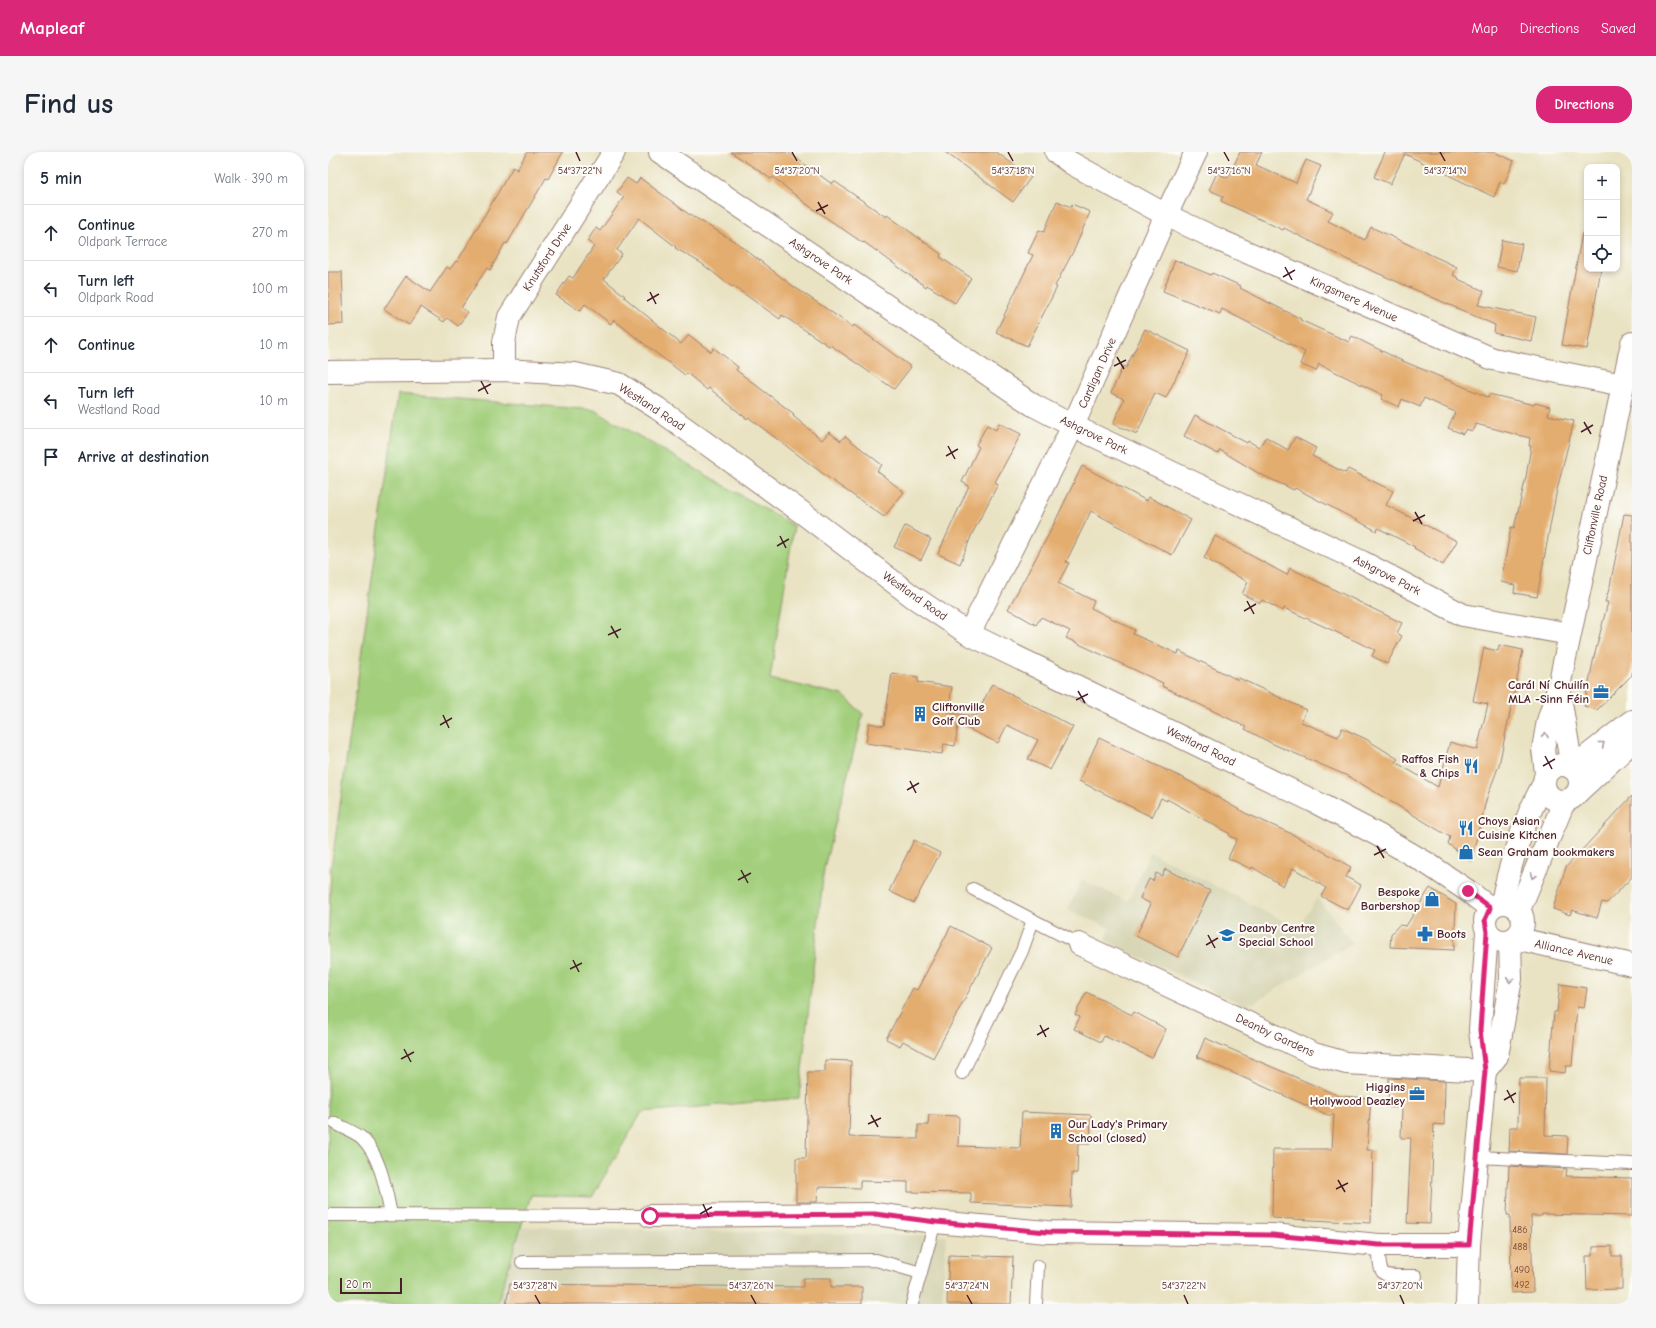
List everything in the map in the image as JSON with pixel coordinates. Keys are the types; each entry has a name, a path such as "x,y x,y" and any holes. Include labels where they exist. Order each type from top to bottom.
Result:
{"street":[{"name":"Knutsford Drive","path":"504,370 504,342 509,318 614,152"},
{"name":"Ashgrove Park","path":"660,152 1033,405 1074,426 1362,562 1463,615 1570,634"},
{"name":"Kingsmere Avenue","path":"1056,152 1166,215 1221,241 1493,359 1623,385"},
{"name":"Cardigan Drive","path":"969,634 1074,426 1166,215 1196,152"},
{"name":"Cliftonville Road","path":"1544,779 1543,749 1548,721 1559,686 1632,344"},
{"name":"Westland Road","path":"328,372 504,370 575,374 619,384 658,408 804,514 912,596 969,634 1313,801 1378,835 1428,864 1468,891 1504,907"},
{"name":"Cliftonville Road","path":"1559,686 1572,768"},
{"path":"1572,768 1632,721"},
{"path":"1544,779 1545,790 1552,799 1571,796 1632,742"},
{"path":"1467,1304 1469,1245 1485,1071 1480,1030 1487,932 1485,920 1504,907 1571,796 1579,778 1572,768 1561,765 1555,766 1544,779 1535,799 1506,879 1504,907"},
{"path":"1487,932 1498,940 1513,939 1520,933 1523,921 1504,907"},
{"path":"1485,1071 1497,1056 1510,980 1513,939"},
{"name":"Alliance Avenue","path":"1513,939 1632,965"},
{"name":"Deanby Gardens","path":"1079,944 1314,1054 1346,1063 1485,1071"},
{"path":"650,1216 875,1214 936,1222 1047,1232 1272,1235 1379,1245 1469,1245"}],"lane":[{"path":"973,889 1079,944"},
{"path":"962,1073 1022,951 1033,920"},
{"path":"335,1123 362,1138 372,1152 383,1179 391,1215"},
{"path":"1477,1157 1632,1164"},
{"path":"328,1215 650,1216"},
{"path":"912,1304 936,1222"},
{"path":"1379,1245 1379,1267 1381,1272 1386,1275 1416,1276"},
{"path":"522,1262 876,1260 921,1273"},
{"path":"1036,1304 1038,1266"}],"shaded area":[{"name":"Deanby Centre Special School","path":"1150,852 1297,928 1317,898 1353,943 1247,1007 1105,941 1110,928 1068,910 1082,880 1128,901"},
{"path":"521,1227 946,1236 942,1304 497,1304"}],"green space":[{"path":"398,394 594,410 794,526 770,679 843,695 863,714 824,868 799,1098 642,1112 592,1197 531,1195 497,1304 328,1304 328,945 331,869"}],"building":[{"path":"527,152 563,152 548,179 546,178 507,244 505,243 490,270 487,268 461,308 468,312 458,326 447,318 444,322 421,307 409,325 384,309 406,276 430,292 447,267 450,269 456,261 457,262 513,167 517,170"},
{"path":"731,152 788,152 832,184 834,181 886,217 887,215 941,254 940,257 971,278 955,303 927,285 926,287 864,242 863,243 805,203 773,177 771,179"},
{"path":"945,152 996,152 1031,177 1013,202"},
{"path":"1240,152 1262,152 1256,165 1296,183 1306,160 1321,166 1306,199 1333,212 1328,221 1365,240 1371,227 1457,267 1453,275 1459,278 1458,279 1484,291 1478,305 1536,317 1531,341 1494,333 1495,325 1348,260 1284,228 1283,230 1221,201 1223,196 1209,190 1217,173 1228,178"},
{"path":"1385,152 1494,152 1514,161 1504,184 1500,182 1494,197 1405,154 1390,184 1374,177"},
{"path":"627,178 636,184 640,178 694,218 737,243 790,284 853,327 854,325 911,367 894,389 830,345 829,346 782,315 780,319 733,286 732,287 701,263 675,248 676,247 639,218 617,250 622,254 604,279 681,344 689,335 711,352 714,348 738,367 736,370 794,414 793,416 822,440 829,432 841,441 845,436 882,465 877,471 904,492 884,517 830,479 748,417 747,419 709,388 707,390 687,373 685,375 614,320 611,324 585,304 580,311 556,295 569,276 573,278 594,246 587,241 596,228 600,231 624,197 617,192"},
{"path":"1057,201 1071,207 1072,204 1090,212 1075,248 1055,286 1057,287 1027,346 996,332 1033,255 1028,253 1039,230 1044,232"},
{"path":"1582,233 1584,233 1584,272 1600,272 1587,349 1562,345"},
{"path":"1502,240 1522,244 1517,271 1497,267"},
{"path":"1175,260 1211,275 1212,273 1241,286 1240,288 1301,319 1300,320 1349,342 1352,336 1398,359 1488,397 1489,394 1534,405 1535,403 1550,407 1548,415 1574,421 1556,494 1537,597 1514,593 1515,585 1501,582 1511,527 1514,528 1526,477 1531,446 1529,446 1530,438 1476,424 1472,431 1466,429 1463,434 1448,428 1455,412 1424,398 1420,407 1402,399 1399,407 1381,399 1383,395 1319,364 1316,371 1300,364 1305,352 1222,309 1220,314 1163,291"},
{"path":"328,272 342,272 344,324 328,325"},
{"path":"1145,329 1190,351 1166,398 1155,393 1137,434 1113,424 1124,399 1111,393 1123,366 1126,368"},
{"path":"1195,415 1247,443 1248,441 1259,447 1266,437 1288,450 1295,437 1316,448 1312,456 1345,473 1348,469 1393,491 1386,505 1457,541 1443,565 1414,548 1415,547 1378,528 1377,531 1295,488 1294,490 1260,474 1220,450 1218,454 1184,436"},
{"path":"999,423 1021,434 995,482 998,484 972,534 960,564 938,554 969,486 962,482 979,447 976,445 987,425 996,430"},
{"path":"1082,466 1147,501 1149,497 1191,520 1172,555 1091,511 1066,562 1069,563 1058,583 1094,601 1091,608 1135,630 1133,634 1178,654 1179,651 1238,680 1239,678 1306,710 1301,722 1338,737 1342,728 1366,739 1398,759 1395,762 1438,787 1450,742 1477,750 1488,704 1473,701 1484,648 1498,651 1499,645 1523,650 1499,765 1487,797 1471,860 1448,844 1450,837 1350,777 1273,744 1245,729 1246,727 1162,686 1163,683 1066,638 1070,631 1041,617 1036,625 1008,609 1049,534"},
{"path":"1624,514 1632,515 1632,675 1597,710 1584,706 1594,657 1608,602 1605,602 1610,586"},
{"path":"905,526 931,539 921,560 894,547"},
{"path":"1215,536 1287,575 1290,568 1402,623 1397,633 1402,636 1387,664 1372,656 1375,650 1284,608 1283,611 1262,600 1260,603 1242,594 1248,582 1204,558"},
{"path":"892,673 918,677 918,682 952,687 948,713 976,716 992,684 1073,727 1050,770 1028,759 1038,740 1007,725 998,743 958,724 955,746 944,744 942,754 866,743 869,723 884,726"},
{"path":"1099,738 1185,779 1245,813 1292,834 1351,867 1346,877 1361,885 1348,910 1321,896 1326,888 1293,868 1283,886 1252,867 1251,869 1228,858 1237,839 1229,836 1230,834 1167,799 1167,801 1161,798 1152,817 1079,781"},
{"path":"1632,796 1632,877 1607,903 1602,902 1597,918 1572,910 1570,915 1553,909 1566,867"},
{"path":"914,840 940,853 914,903 889,891"},
{"path":"1165,869 1210,891 1178,957 1136,936 1151,904 1140,898 1149,879 1153,881 1156,873 1162,876"},
{"name":"Boots","path":"1430,888 1456,904 1454,950 1390,947 1391,934 1399,925 1406,926"},
{"path":"951,926 992,948 933,1058 903,1041 900,1046 886,1039 913,988 917,990"},
{"path":"1560,984 1587,988 1584,1008 1577,1007 1572,1066 1566,1066 1565,1073 1549,1071 1554,1012 1557,1012"},
{"path":"1086,992 1132,1015 1134,1012 1166,1029 1152,1058 1104,1036 1101,1042 1074,1029 1080,1017 1075,1015"},
{"path":"1205,1038 1339,1096 1371,1098 1367,1150 1373,1150 1371,1223 1272,1218 1273,1149 1332,1149 1334,1115 1328,1115 1197,1057"},
{"name":"Our Lady's Primary School (closed)","path":"825,1060 851,1061 849,1137 918,1139 918,1125 928,1125 929,1115 959,1116 958,1146 1020,1148 1022,1112 1091,1115 1090,1144 1078,1144 1077,1173 1072,1173 1071,1207 971,1203 971,1193 908,1192 908,1182 860,1181 860,1188 818,1187 817,1202 796,1202 796,1158 806,1158 808,1072 825,1072"},
{"path":"1389,1078 1445,1081 1444,1125 1434,1124 1430,1224 1407,1223 1411,1138 1401,1138 1402,1108 1388,1107"},
{"path":"1519,1078 1546,1078 1545,1135 1568,1136 1567,1154 1509,1151 1510,1127 1518,1127"},
{"path":"1509,1166 1567,1169 1566,1176 1632,1178 1632,1216 1542,1214 1542,1216 1531,1216 1533,1292 1511,1293 1510,1215 1507,1215"},
{"path":"1612,1246 1612,1256 1622,1256 1622,1289 1587,1290 1586,1256 1593,1256 1593,1247"},
{"path":"949,1255 1013,1257 1011,1304 947,1304"},
{"path":"803,1278 831,1278 831,1287 862,1287 862,1304 506,1304 510,1284 803,1287"}],"place":[{"name":"Carál Ní Chuilín MLA -Sinn Féin","path":"1601,692"},
{"name":"Cliftonville Golf Club","path":"920,714"},
{"name":"Raffos Fish & Chips","path":"1471,766"},
{"name":"Choys Asian Cuisine Kitchen","path":"1466,828"},
{"name":"Sean Graham bookmakers","path":"1466,852"},
{"name":"Bespoke Barbershop","path":"1432,899"},
{"name":"Boots","path":"1425,934"},
{"name":"Deanby Centre Special School","path":"1227,935"},
{"name":"Higgins Hollywood Deazley","path":"1417,1094"},
{"name":"Our Lady's Primary School (closed)","path":"1056,1131"}],"route":[{"path":"650,1216 875,1214 936,1222 1047,1232 1272,1235 1379,1245 1469,1245 1485,1071 1480,1030 1487,932 1485,920 1486,914 1490,908 1468,891"}]}
